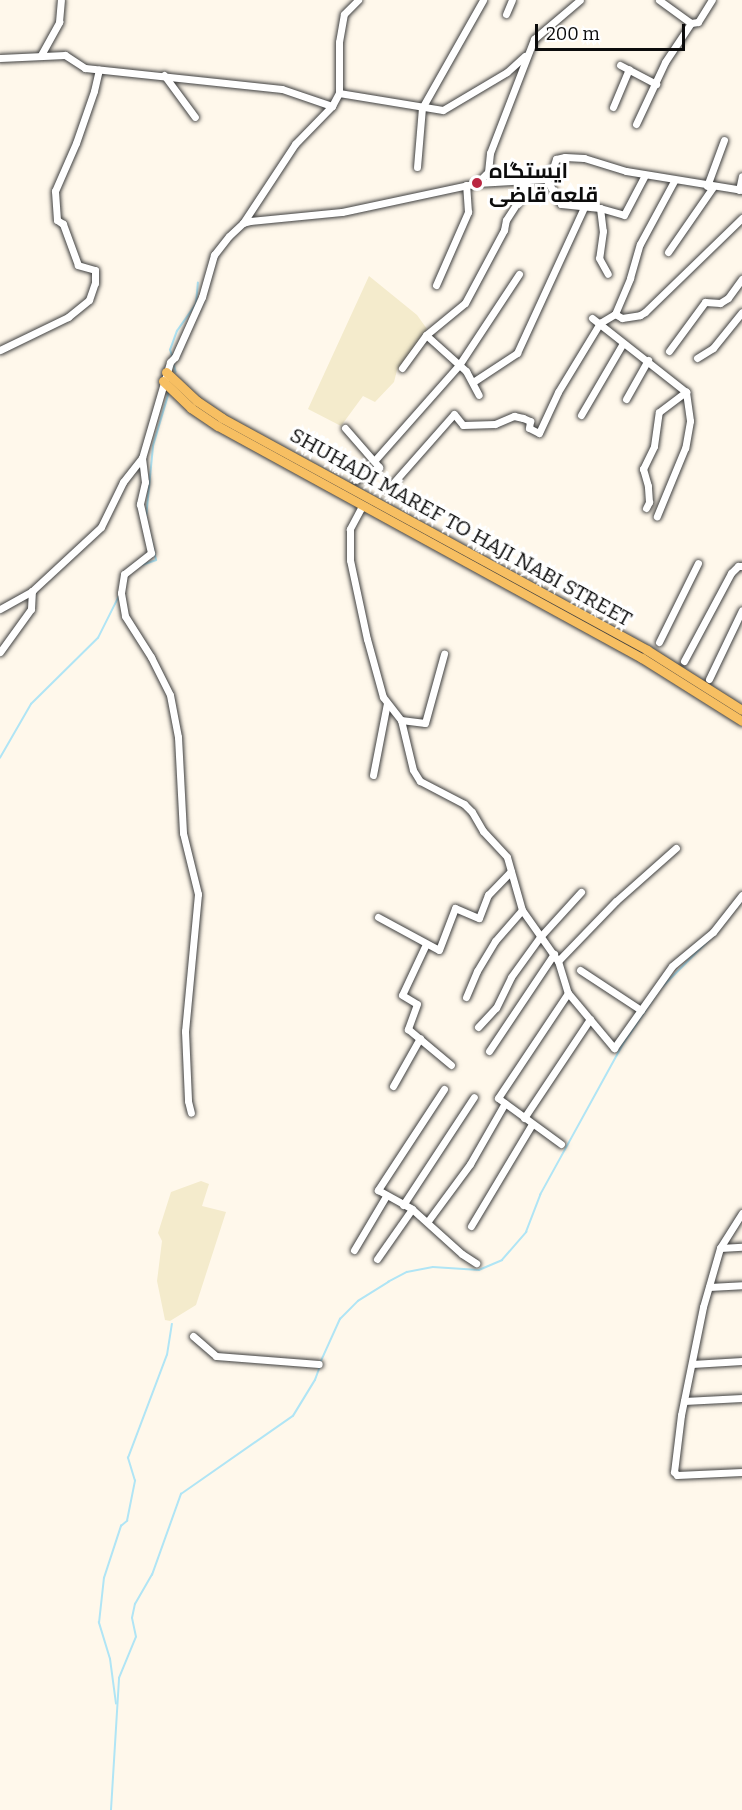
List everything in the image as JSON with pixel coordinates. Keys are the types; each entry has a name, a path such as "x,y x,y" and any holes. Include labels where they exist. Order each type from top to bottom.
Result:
{"main road":[{"name":"SHUHADI MAREF TO HAJI NABI STREET","path":"168,368 197,401 222,418 647,650 742,710"},
{"path":"168,368 191,408 218,426 642,658 742,721"}],"street":[{"path":"41,55 59,22 61,0"},
{"path":"0,609 32,591 101,527 123,482 142,458 168,368 202,297 207,270 214,255 243,223 295,144 332,106 339,93 339,42 344,14 357,0"},
{"path":"417,167 422,108 483,0"},
{"path":"506,14 512,0"},
{"path":"477,183 488,172 490,153 534,39 580,0"},
{"path":"659,0 691,22 698,22 712,0"},
{"path":"636,124 665,62 691,22"},
{"path":"0,58 65,55 85,68 282,89 332,106"},
{"path":"339,93 443,110 507,72 526,55"},
{"path":"620,65 656,84"},
{"path":"613,107 629,69"},
{"path":"0,350 68,316 89,300 95,283 95,270 78,265 63,224 57,220 55,191 76,143 99,70"},
{"path":"164,75 195,117"},
{"path":"668,252 710,187 724,140"},
{"path":"243,223 342,212 477,183 546,179 551,174 556,159 565,157 584,158 645,175 710,187 740,190 742,176"},
{"path":"546,179 561,204 600,208 624,215 645,175"},
{"path":"387,490 454,414 463,425 495,424 507,418 523,418 530,421 529,428 539,433 558,392 600,323 615,314 630,278 640,244 674,181"},
{"path":"402,368 426,335 465,303 504,230 506,220 520,197 523,182"},
{"path":"436,285 468,212 466,185"},
{"path":"472,381 517,353 585,207"},
{"path":"600,208 603,231 599,258 608,274"},
{"path":"615,314 622,318 645,312 742,218"},
{"path":"375,460 459,364 519,274"},
{"path":"669,351 705,302 720,303 728,297 742,279"},
{"path":"697,358 713,348 742,312"},
{"path":"592,318 687,392 690,421 686,448 657,516"},
{"path":"426,335 459,364 472,381 478,395"},
{"path":"581,415 623,343"},
{"path":"626,399 648,360"},
{"path":"646,508 649,501 648,486 643,469 654,446 659,412 687,392"},
{"path":"345,429 380,467 356,480"},
{"path":"142,458 145,482 140,504 151,553 143,562 131,566 124,574 121,593 125,616 151,657 170,695 178,737 183,833 198,894 184,1031 188,1101 191,1113"},
{"path":"361,508 350,529 350,560 367,639 383,697 401,720 413,770 420,780 464,804 472,812 483,831 507,857 522,910 558,961 568,993 614,1048 672,966 713,932 742,895"},
{"path":"659,642 698,563"},
{"path":"684,661 731,573 738,566 742,566"},
{"path":"0,652 31,609 32,591"},
{"path":"709,680 742,610"},
{"path":"401,720 425,723 444,654"},
{"path":"372,775 387,703"},
{"path":"558,961 616,901 676,848"},
{"path":"378,917 439,951 455,908 479,918 488,895 511,871"},
{"path":"478,1027 496,1008 511,976 540,937 580,892"},
{"path":"466,997 477,971 495,941 522,910"},
{"path":"426,944 402,995 417,1004 408,1029 451,1065"},
{"path":"489,1051 554,954"},
{"path":"580,970 641,1010"},
{"path":"561,1144 498,1098 568,993"},
{"path":"524,1118 590,1019"},
{"path":"393,1086 420,1038"},
{"path":"444,1089 378,1190 412,1209 462,1254 476,1263"},
{"path":"403,1205 474,1097"},
{"path":"428,1221 470,1164 505,1103"},
{"path":"471,1226 532,1124"},
{"path":"354,1250 386,1196"},
{"path":"377,1259 412,1209"},
{"path":"742,1213 720,1248 709,1287 684,1401 674,1472 677,1475 742,1472"},
{"path":"720,1248 742,1247"},
{"path":"709,1287 742,1285"},
{"path":"193,1336 216,1356 319,1364"},
{"path":"692,1364 742,1361"},
{"path":"684,1401 742,1398"}],"shaded area":[{"path":"369,276 417,315 427,329 397,370 394,382 375,402 363,396 341,426 308,409"},
{"path":"201,1181 209,1184 202,1206 226,1212 196,1305 170,1321 165,1320 157,1281 162,1241 158,1233 171,1192"}],"waterway":[{"path":"172,356 170,350 177,331 196,304 198,283"},
{"path":"174,364 176,372"},
{"path":"139,566 156,560 146,518 153,446 169,392"},
{"path":"0,758 31,704 98,638 119,596"},
{"path":"718,931 741,902"},
{"path":"321,1361 340,1319 358,1301 388,1282 407,1272 433,1267 479,1270 502,1260 526,1232 540,1195 623,1044 660,989 710,939"},
{"path":"116,1704 110,1659 99,1623 104,1578 121,1526 127,1521 135,1481 128,1458 167,1355 172,1324"},
{"path":"111,1810 119,1678 136,1637 132,1618 135,1604 152,1575 181,1494 293,1416 315,1380 320,1366"}],"place":[{"name":"ایستگاه قلعه قاضی","path":"477,183"}]}
